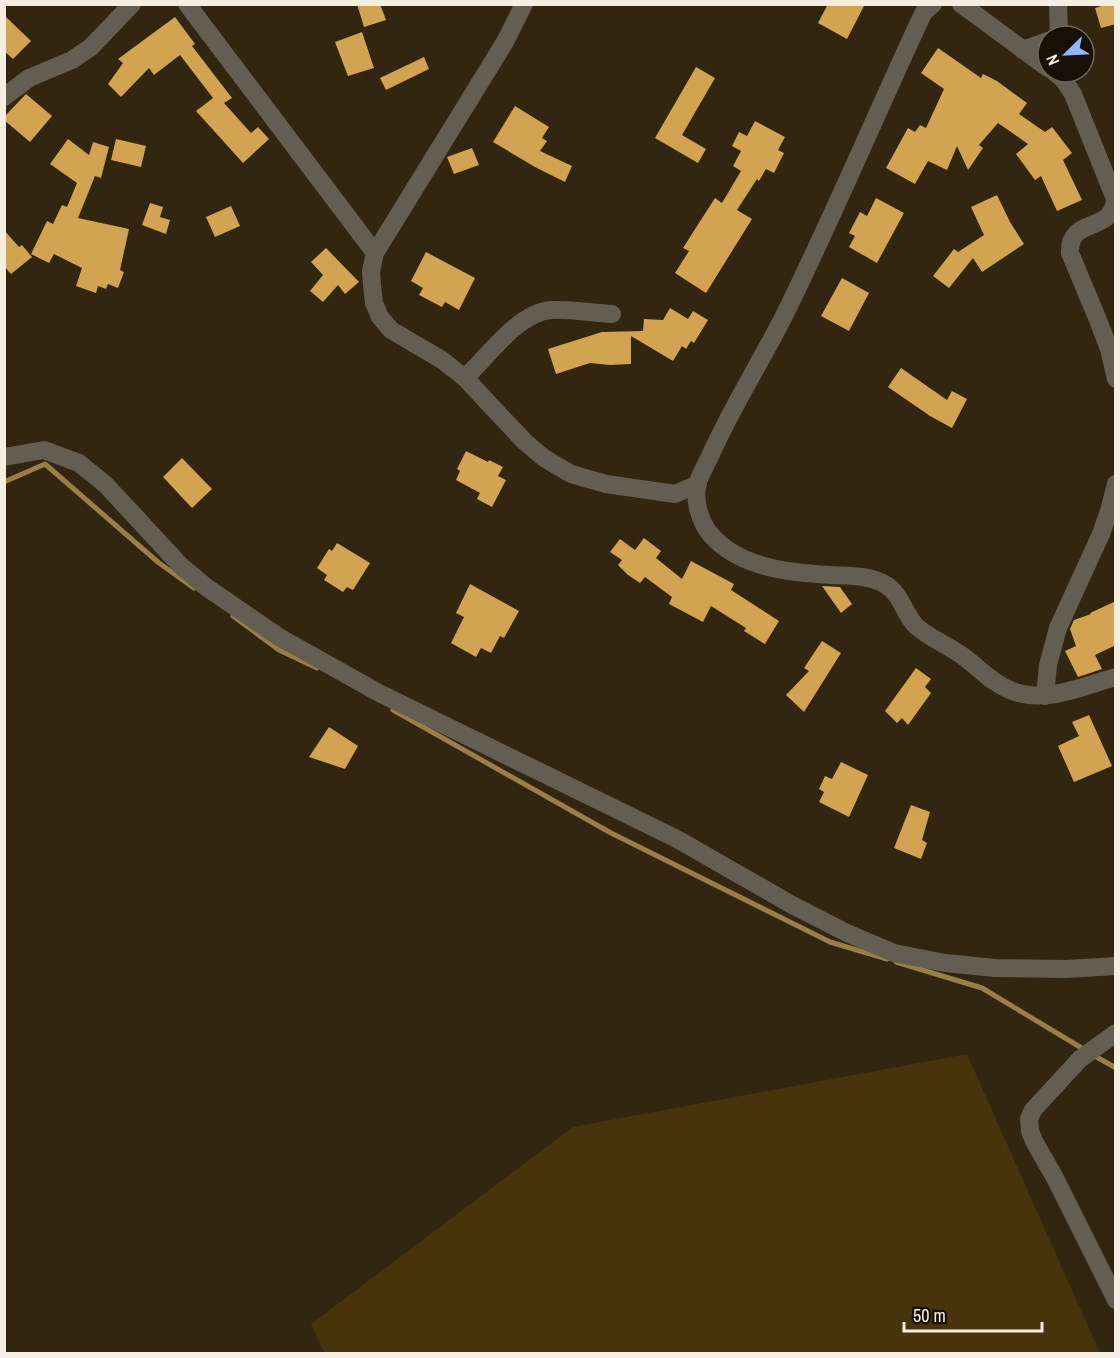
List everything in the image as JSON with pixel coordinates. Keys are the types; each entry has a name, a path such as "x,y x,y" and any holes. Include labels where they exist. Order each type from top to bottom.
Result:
{"street":[{"path":"4,97 29,78 72,60 91,47 132,4"},
{"path":"187,4 375,253"},
{"path":"524,4 489,68 375,253 371,271 374,303 380,318 391,330 442,360 465,378 524,441 544,458 571,474 606,484 662,493 675,494 698,484"},
{"path":"933,4 924,12 920,20 862,151 785,313 730,413 698,484 697,502 701,520 727,551 752,562 786,570 858,576 886,585 895,592 909,616 922,630 1010,690 1045,696 1116,677"},
{"path":"961,4 1036,59"},
{"path":"1058,4 1059,24"},
{"path":"1023,50 1036,45"},
{"path":"1064,84 1077,103 1113,189 1115,200 1112,212 1107,218 1081,229 1072,236 1069,245 1070,253 1105,339 1116,379"},
{"path":"465,378 519,324 535,314 549,310 612,314"},
{"path":"4,457 44,450 79,463 106,484 181,566 197,580 279,637 380,693 677,839 794,906 847,933 894,953 945,963 995,968 1066,969 1116,966"},
{"path":"1045,696 1048,665 1058,628 1101,534 1116,484"},
{"path":"1116,1033 1080,1059 1033,1110 1029,1119 1034,1141 1116,1300"}],"shaded area":[{"path":"967,1054 1100,1353 324,1353 311,1324 573,1127"}],"building":[{"path":"357,4 380,4 386,20 364,27"},
{"path":"828,4 865,4 847,39 818,23"},
{"path":"1116,4 1116,24 1101,28 1095,8"},
{"path":"4,15 31,41 13,59 4,51"},
{"path":"175,17 195,44 192,46 232,98 224,103 251,133 258,127 269,139 243,163 196,111 213,98 180,55 154,75 149,68 121,97 108,84 123,63 118,59"},
{"path":"362,32 374,68 348,76 335,42"},
{"path":"938,48 981,78 983,74 997,81 1027,103 1019,114 1045,132 1052,127 1072,153 1063,160 1082,200 1057,211 1041,176 1035,180 1016,154 1028,144 998,123 979,145 983,148 968,170 957,146 947,170 928,161 915,184 886,168 908,128 915,132 920,125 926,128 944,89 921,73"},
{"path":"424,57 429,69 386,90 380,78"},
{"path":"696,67 715,78 682,135 706,149 698,163 655,138"},
{"path":"26,94 52,116 30,142 4,120 4,117"},
{"path":"515,106 549,127 542,138 547,141 540,151 572,166 565,182 493,142"},
{"path":"755,121 785,137 778,150 784,153 774,173 766,169 737,210 752,219 706,293 675,273 689,251 683,248 715,198 722,203 741,171 733,166 741,151 732,146 739,132 747,136"},
{"path":"68,139 89,155 93,142 109,147 101,178 95,176 78,218 129,229 120,270 124,272 118,288 108,284 106,289 98,286 96,293 76,286 82,268 54,254 49,263 31,254 47,221 53,224 62,205 67,207 77,183 50,164"},
{"path":"116,139 146,146 141,167 111,160"},
{"path":"472,148 479,165 454,174 447,157"},
{"path":"997,195 1024,244 982,272 973,258 949,288 933,276 954,249 958,252 984,235 971,207"},
{"path":"876,198 904,213 877,263 849,247 855,236 849,233 860,212 867,216"},
{"path":"150,203 163,207 160,217 170,220 166,234 142,225"},
{"path":"231,206 240,226 215,237 206,217"},
{"path":"4,230 19,247 22,245 32,257 11,274 4,266"},
{"path":"326,248 359,282 345,294 338,285 323,302 310,291 323,275 311,262"},
{"path":"426,252 475,278 459,310 445,302 442,307 419,295 423,288 411,281"},
{"path":"842,278 869,293 849,331 821,316"},
{"path":"670,308 688,319 693,311 708,320 694,343 691,341 686,349 682,346 673,361 631,336 631,364 590,363 556,374 548,349 602,332 643,331 644,319 663,320"},
{"path":"901,368 947,400 952,391 967,399 952,428 888,387"},
{"path":"466,451 503,467 498,476 506,480 492,507 477,499 480,493 456,480 460,471 457,469"},
{"path":"182,458 212,489 192,508 163,477"},
{"path":"644,538 661,551 656,558 682,579 691,561 734,584 731,590 779,621 765,644 744,631 746,628 711,606 703,622 669,604 672,597 645,577 640,583 628,575 618,565 622,560 610,552 620,539 635,550"},
{"path":"337,543 370,563 353,590 347,587 343,592 324,580 327,575 317,568 329,549 332,551"},
{"path":"470,584 519,611 504,638 500,636 491,653 481,648 476,657 451,643 464,617 456,613"},
{"path":"822,586 840,587 852,604 841,613"},
{"path":"1116,601 1116,645 1095,655 1102,669 1078,677 1065,651 1076,646 1070,629 1074,620"},
{"path":"822,641 841,653 804,712 786,695 809,671 804,668"},
{"path":"916,668 931,679 925,687 931,693 908,725 902,718 897,723 885,711"},
{"path":"1089,715 1112,766 1074,782 1058,746 1079,736 1072,722"},
{"path":"329,727 358,746 345,769 309,757"},
{"path":"841,762 868,775 849,817 819,802 824,792 819,789 825,776 832,779"},
{"path":"911,805 930,812 922,840 927,843 921,859 894,848"}],"waterway":[{"path":"4,482 45,464 159,563 194,588"},
{"path":"233,616 279,650 317,668"},
{"path":"393,710 611,833 830,942 887,959"},
{"path":"896,962 982,988 1085,1050"},
{"path":"1093,1055 1116,1068"}]}
